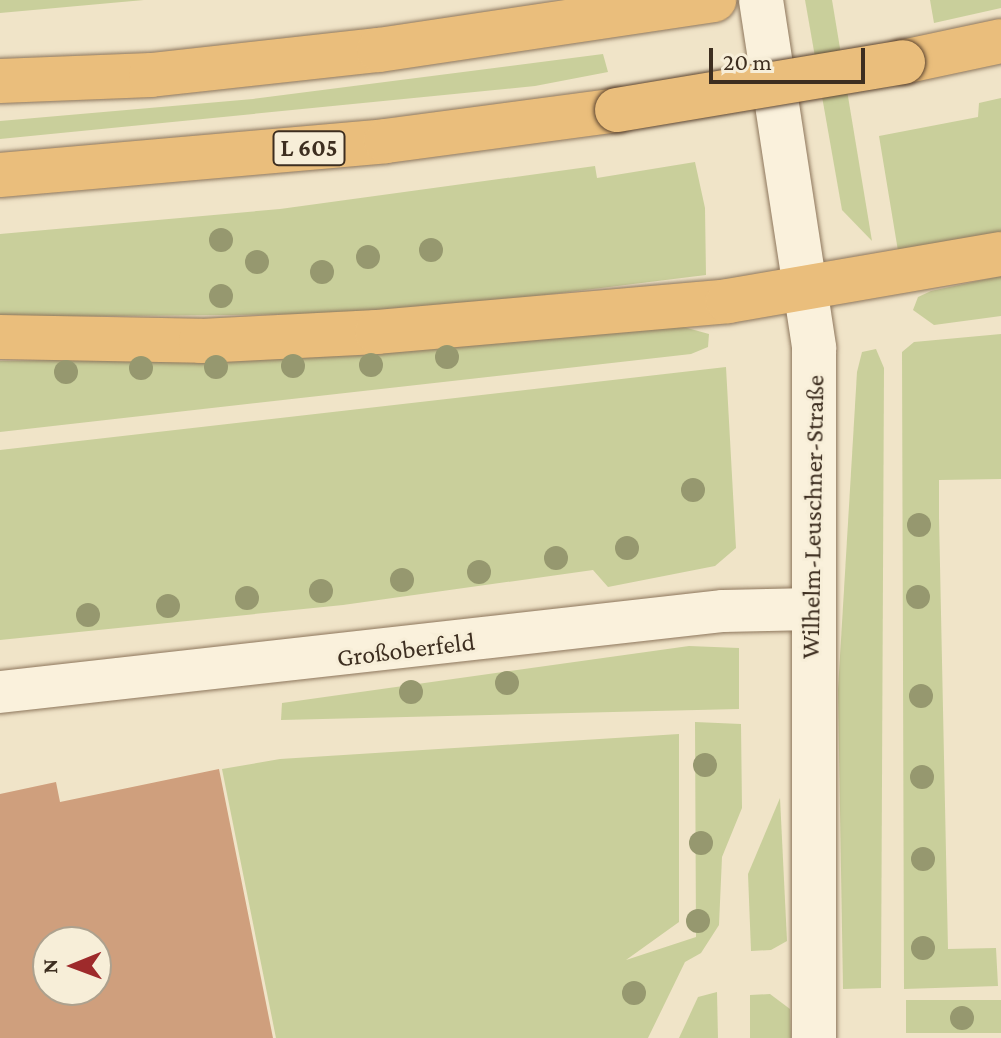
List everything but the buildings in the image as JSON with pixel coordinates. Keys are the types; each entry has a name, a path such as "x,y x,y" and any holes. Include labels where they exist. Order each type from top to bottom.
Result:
{"highway":[{"path":"0,81 151,75 604,19 714,0"},
{"name":"L 605","path":"0,175 371,142 617,110 903,62 1001,41"},
{"path":"0,337 201,341 377,332 809,290 1001,254"}],"street":[{"name":"Wilhelm-Leuschner-Straße","path":"761,0 809,290 817,427 812,609 814,1038"},
{"name":"Großoberfeld","path":"0,692 723,611 812,609"}],"green space":[{"path":"0,0 144,0 0,13"},
{"path":"805,0 832,0 872,241 842,210"},
{"path":"930,0 1001,0 1001,8 934,23"},
{"path":"603,54 608,72 535,86 0,139 0,121 253,99"},
{"path":"1001,98 1001,235 898,251 879,136 978,117 979,103"},
{"path":"695,162 705,208 706,275 480,303 324,314 0,317 0,234 280,209 595,166 597,178"},
{"path":"1001,276 1001,316 934,325 913,310 918,297 931,291"},
{"path":"680,326 709,334 708,347 691,354 0,432 0,361 362,355"},
{"path":"1001,334 1001,479 939,480 948,949 996,948 998,986 904,989 902,352 914,342"},
{"path":"876,349 884,368 881,988 843,989 838,690 857,372 862,352"},
{"path":"726,367 736,548 715,566 608,587 593,570 343,605 0,640 0,450"},
{"path":"689,646 739,648 739,709 281,720 282,703"},
{"path":"695,722 741,724 742,808 722,857 719,925 701,953 685,962 648,1038 276,1038 222,769 280,759 679,734 679,922 626,960 696,937"},
{"path":"780,798 787,941 771,950 751,951 748,874"},
{"path":"717,992 718,1038 679,1038 698,997"},
{"path":"770,994 790,1009 791,1038 750,1038 750,995"},
{"path":"906,1000 1001,1000 1001,1033 906,1033"}]}
